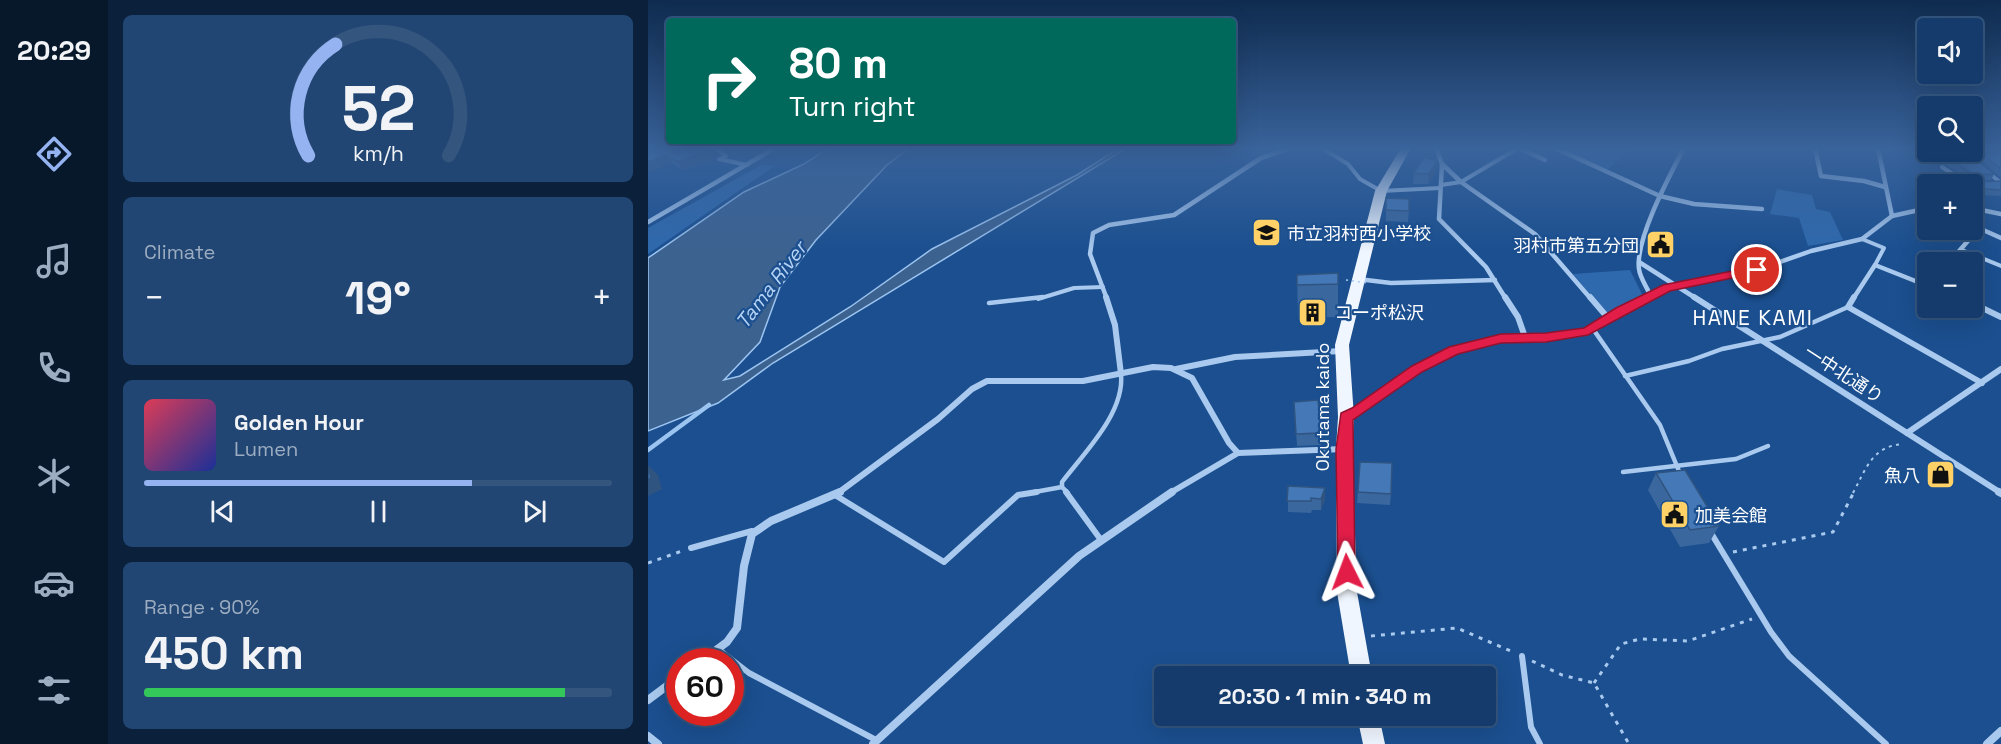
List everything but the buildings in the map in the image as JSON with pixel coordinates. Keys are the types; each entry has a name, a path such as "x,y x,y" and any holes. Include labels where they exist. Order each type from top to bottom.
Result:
{"main road":[{"name":"Okutama kaido","path":"1359,666 1347,592 1344,449 1346,417 1342,351 1357,281 1381,191 1386,183"},
{"path":"1370,726 1374,744"}],"street":[{"path":"648,222 716,183"},
{"path":"1121,374 1113,316 1091,261 1091,235 1097,229 1174,215 1223,183"},
{"path":"1440,183 1438,199 1442,224 1475,255 1495,280 1518,317 1525,337"},
{"path":"1462,183 1535,234 1608,318"},
{"path":"1631,183 1660,196 1694,204 1762,209"},
{"path":"1650,295 1639,270 1639,262 1660,196 1667,183"},
{"path":"1869,183 1885,188"},
{"path":"1885,183 1892,216"},
{"path":"1992,184 2001,183"},
{"path":"1346,417 1442,355 1482,342 1525,337 1546,338 1593,329 1608,318 1667,288 1757,270 1811,251 1862,238 1892,216 1917,210"},
{"path":"1983,210 2001,214"},
{"path":"1983,230 2001,238"},
{"path":"1960,252 1970,240"},
{"name":"一中北通り","path":"1639,262 2001,493"},
{"path":"1917,281 1875,265 1848,307 1982,383"},
{"path":"1357,281 1391,283 1495,280"},
{"path":"1983,308 2001,316"},
{"path":"1175,370 1186,365 1240,357 1342,351"},
{"path":"719,648 737,628 748,544 758,530 771,521 835,495 982,382 992,380 1083,381 1153,367 1175,370 1192,378 1229,443 1238,453"},
{"path":"1907,433 2001,369"},
{"path":"875,742 1101,540 1184,483 1238,453 1344,449"},
{"path":"648,700 666,686"},
{"path":"1987,744 2001,731"},
{"path":"648,736 657,744"}],"lane":[{"path":"1367,183 1381,191 1440,187 1458,183"},
{"path":"1862,238 1884,248 1875,265"},
{"path":"1962,250 2001,266"},
{"path":"989,303 1037,299 1074,288 1103,287"},
{"path":"1625,376 1689,361 1722,349 1780,337 1848,307"},
{"path":"1593,329 1660,425 1684,484"},
{"path":"835,495 944,562 1018,495 1062,487 1118,400 1122,390 1121,374"},
{"path":"1623,472 1676,464 1736,459 1768,446"},
{"path":"1062,487 1075,501 1101,540"},
{"path":"691,548 758,530"},
{"path":"1709,530 1761,616 1789,656 1886,744"},
{"path":"1522,656 1531,727 1540,744"},
{"path":"744,669 875,742"}],"path":[{"path":"1724,554 1833,532 1860,473 1870,459 1888,445 1903,444 1916,438"},
{"path":"648,562 691,548"},
{"path":"1594,683 1621,644 1640,639 1688,641 1761,616"},
{"path":"1353,638 1448,627 1457,628 1562,675 1594,683 1629,744"}],"shaded area":[{"path":"729,183 751,183 648,254 648,228"},
{"path":"1777,189 1812,195 1816,209 1830,212 1843,240 1808,246 1799,218 1770,214"},
{"path":"1630,270 1643,296 1605,314 1573,274"}],"water":[{"name":"Tama River","path":"764,183 870,183 816,240 780,287 760,342 724,380 740,376 850,307 932,249 1062,183 1070,183 773,363 718,403 648,431 648,258 744,192"}],"waterway":[{"path":"648,450 709,405"}],"place":[{"name":"市立羽村西小学校","path":"1266,233"},
{"name":"羽村市第五分団","path":"1660,245"},
{"name":"コーポ松沢","path":"1313,312"},
{"name":"魚八","path":"1941,475"},
{"name":"加美会館","path":"1674,515"}],"district":[{"name":"HANE KAMI","path":"1753,317"}],"route":[{"path":"1347,572 1344,449 1346,417 1357,412 1417,369 1454,350 1501,339 1546,338 1588,331 1621,310 1667,288 1757,270"}]}
